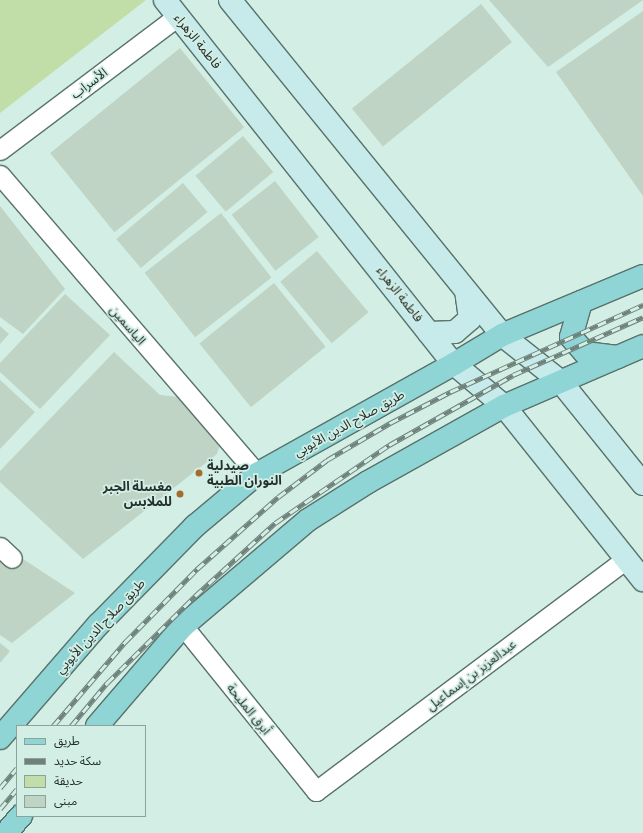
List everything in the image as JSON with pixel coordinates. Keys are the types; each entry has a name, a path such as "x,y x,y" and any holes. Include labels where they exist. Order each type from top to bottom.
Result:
{"main road":[{"path":"230,0 502,335 561,382 643,484"},
{"name":"فاطمة الزهراء","path":"172,8 407,302 454,364 504,406 643,580"},
{"name":"طريق صلاح الدين الأيوبي","path":"0,738 98,625 196,526 257,474 454,364 502,335 643,276"},
{"path":"429,333 455,332 470,319 466,290"},
{"path":"581,302 571,337 584,353 619,357"},
{"path":"99,725 183,626 308,520 368,482 504,406 643,346"},
{"path":"6,833 20,817"}],"street":[{"name":"الأسراب","path":"0,150 172,8"},
{"name":"الياسمين","path":"0,175 257,474"},
{"name":"عبدالعزيز بن إسماعيل","path":"316,791 626,559"},
{"name":"أبرق المليحة","path":"183,626 316,791"}],"green space":[{"path":"0,0 146,0 0,113"}],"building":[{"path":"489,0 643,0 548,67"},
{"path":"481,4 512,42 383,147 352,108"},
{"path":"643,11 643,196 556,72"},
{"path":"180,48 244,127 114,232 50,153"},
{"path":"243,136 273,172 226,212 196,176"},
{"path":"275,181 319,237 275,271 232,215"},
{"path":"183,183 207,212 141,268 116,239"},
{"path":"0,206 65,289 23,334 0,317"},
{"path":"221,213 271,278 195,337 145,273"},
{"path":"317,251 368,312 332,343 280,282"},
{"path":"274,283 326,347 251,407 199,343"},
{"path":"65,294 110,335 40,409 0,372 0,363"},
{"path":"0,326 9,334 0,344"},
{"path":"114,352 160,395 178,397 221,441 217,454 83,559 0,482 0,471"},
{"path":"0,380 35,412 0,449"},
{"path":"0,544 75,593 12,643 0,635"},
{"path":"0,643 10,651 0,663"}],"railway":[{"path":"54,725 125,642 197,569 278,497 327,460 390,423 450,392 643,305"},
{"path":"72,725 107,683 195,596 275,523 389,445 513,375 643,317"},
{"path":"0,788 16,769"},
{"path":"0,809 16,790"}],"place":[{"name":"صيدلية النوران الطبية","path":"199,473"},
{"name":"مغسلة الجبر للملابس","path":"180,494"}]}
